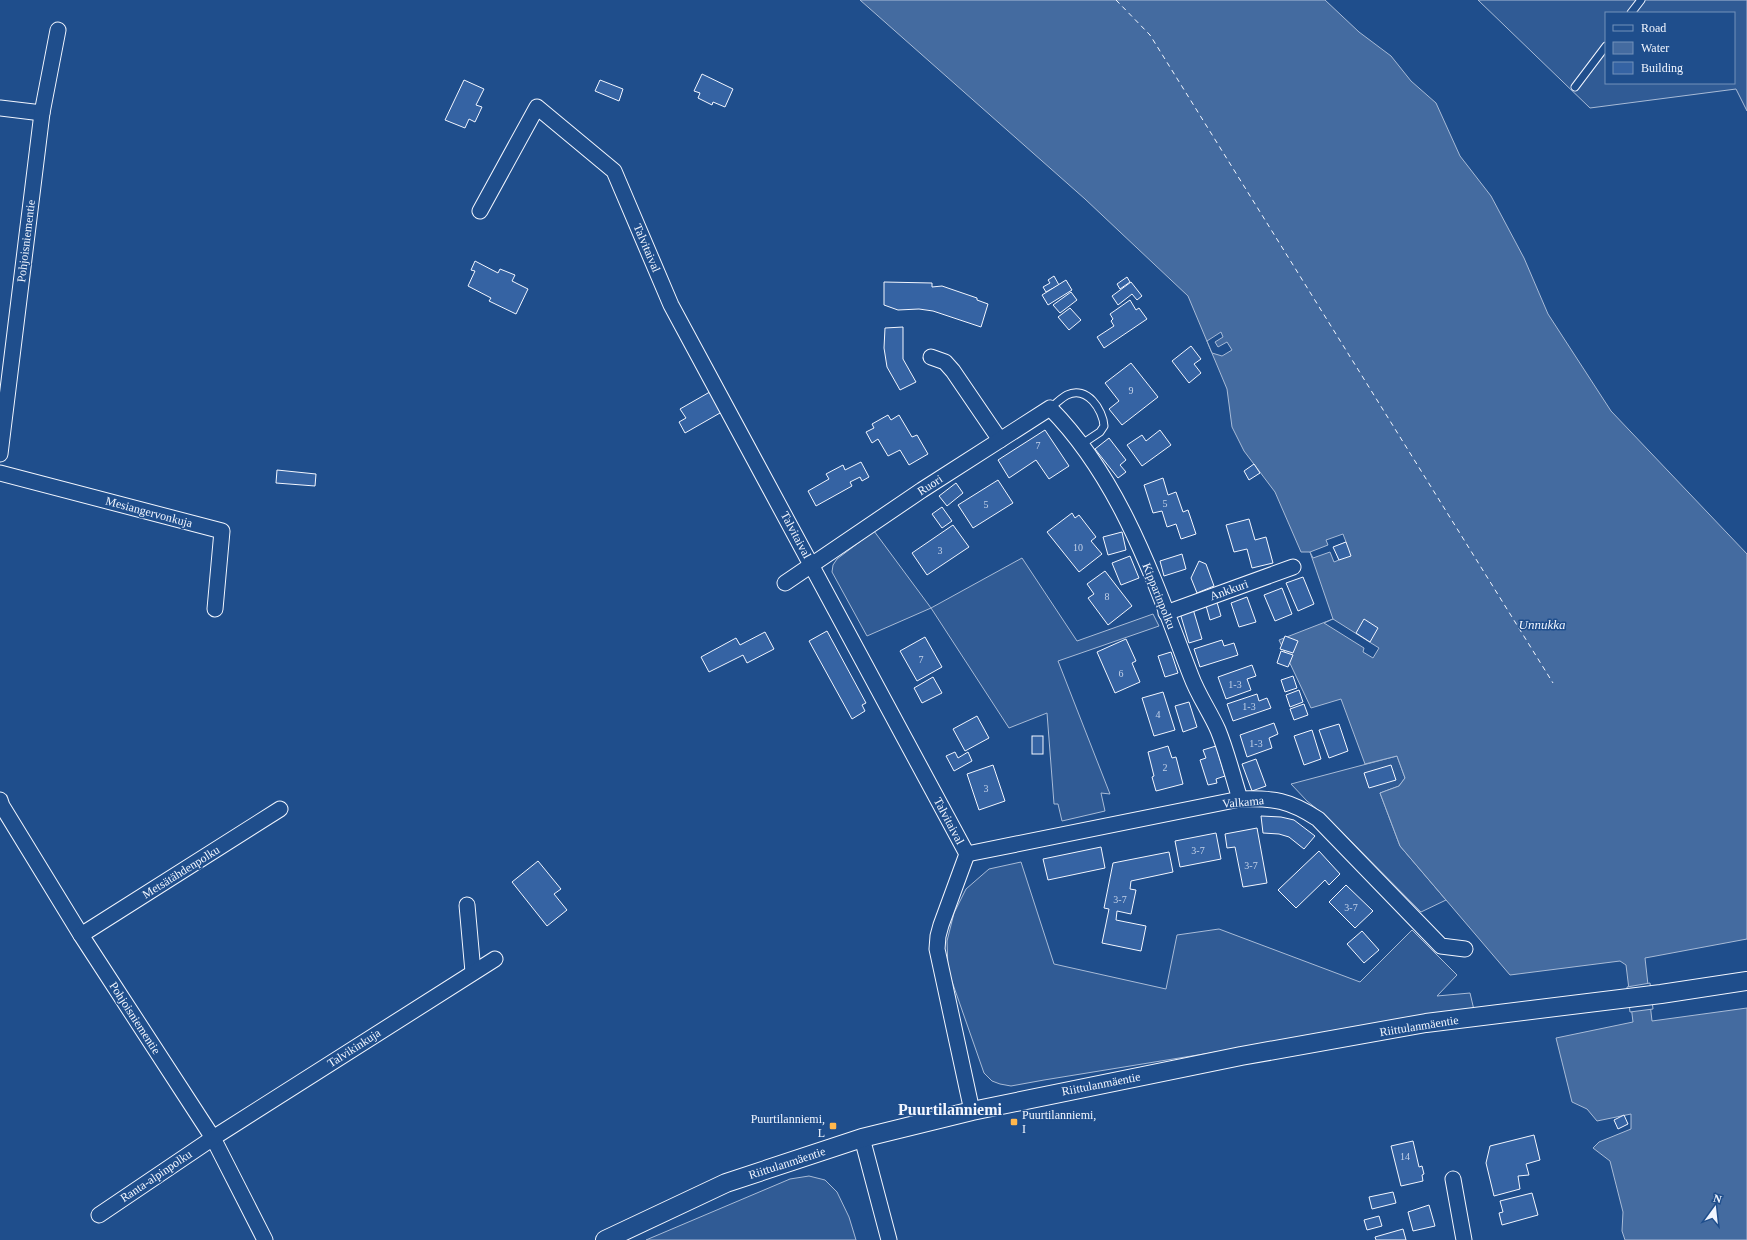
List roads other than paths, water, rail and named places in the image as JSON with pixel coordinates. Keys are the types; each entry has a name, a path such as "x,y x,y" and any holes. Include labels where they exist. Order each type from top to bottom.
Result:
{"street":[{"name":"Pohjoisniementie","path":"0,454 42,113 58,30"},
{"name":"Talvitaival","path":"480,211 537,107 614,170 671,305 966,854 941,925 937,949 939,967 972,1111"},
{"path":"0,108 42,113"},
{"path":"932,357 945,362 953,371 1000,440"},
{"name":"Ruori","path":"785,583 922,490 1050,408"},
{"name":"Kipparinpolku","path":"1050,408 1082,444 1125,515 1166,612 1192,680 1218,731 1240,799"},
{"name":"Mesiangervonkuja","path":"0,473 222,531 215,609"},
{"name":"Ankkuri","path":"1166,612 1293,567"},
{"name":"Valkama","path":"966,854 1240,799 1261,798 1280,801 1300,807 1318,819 1441,946 1465,949"},
{"name":"Pohjoisniementie","path":"0,800 2,806 81,935 213,1138 265,1240"},
{"name":"Metsätähdenpolku","path":"81,935 280,809"},
{"path":"467,906 473,972"},
{"name":"Talvikinkuja","path":"213,1138 495,959"},
{"name":"Riittulanmäentie","path":"604,1240 726,1183 862,1138 972,1111 1241,1056 1426,1024 1661,994 1747,981"},
{"name":"Ranta-alpinpolku","path":"99,1215 213,1138"},
{"path":"862,1138 889,1240"},
{"path":"1453,1179 1464,1240"}],"lane":[{"path":"1632,12 1641,0"},
{"path":"1575,87 1605,47"},
{"path":"1050,408 1068,394 1078,393 1093,401 1100,410 1104,426 1100,432 1082,444"}],"water":[{"name":"Unnukka","path":"860,0 1325,0 1359,32 1391,56 1411,81 1436,103 1460,156 1491,196 1524,258 1548,314 1611,411 1747,554 1747,939 1645,958 1652,1021 1747,1008 1747,1240 1625,1240 1622,1231 1623,1212 1610,1161 1593,1148 1599,1142 1631,1129 1631,1114 1597,1121 1587,1109 1572,1102 1556,1038 1633,1022 1626,965 1620,961 1510,975 1400,846 1380,793 1399,786 1405,778 1397,756 1365,764 1341,699 1311,708 1279,640 1333,619 1310,552 1301,552 1275,492 1244,451 1232,427 1227,389 1188,296 1085,199"}],"place":[{"name":"Puurtilanniemi, I","path":"1014,1122"},
{"name":"Puurtilanniemi, L","path":"833,1126"}],"district":[{"name":"Puurtilanniemi","path":"950,1109"}]}
